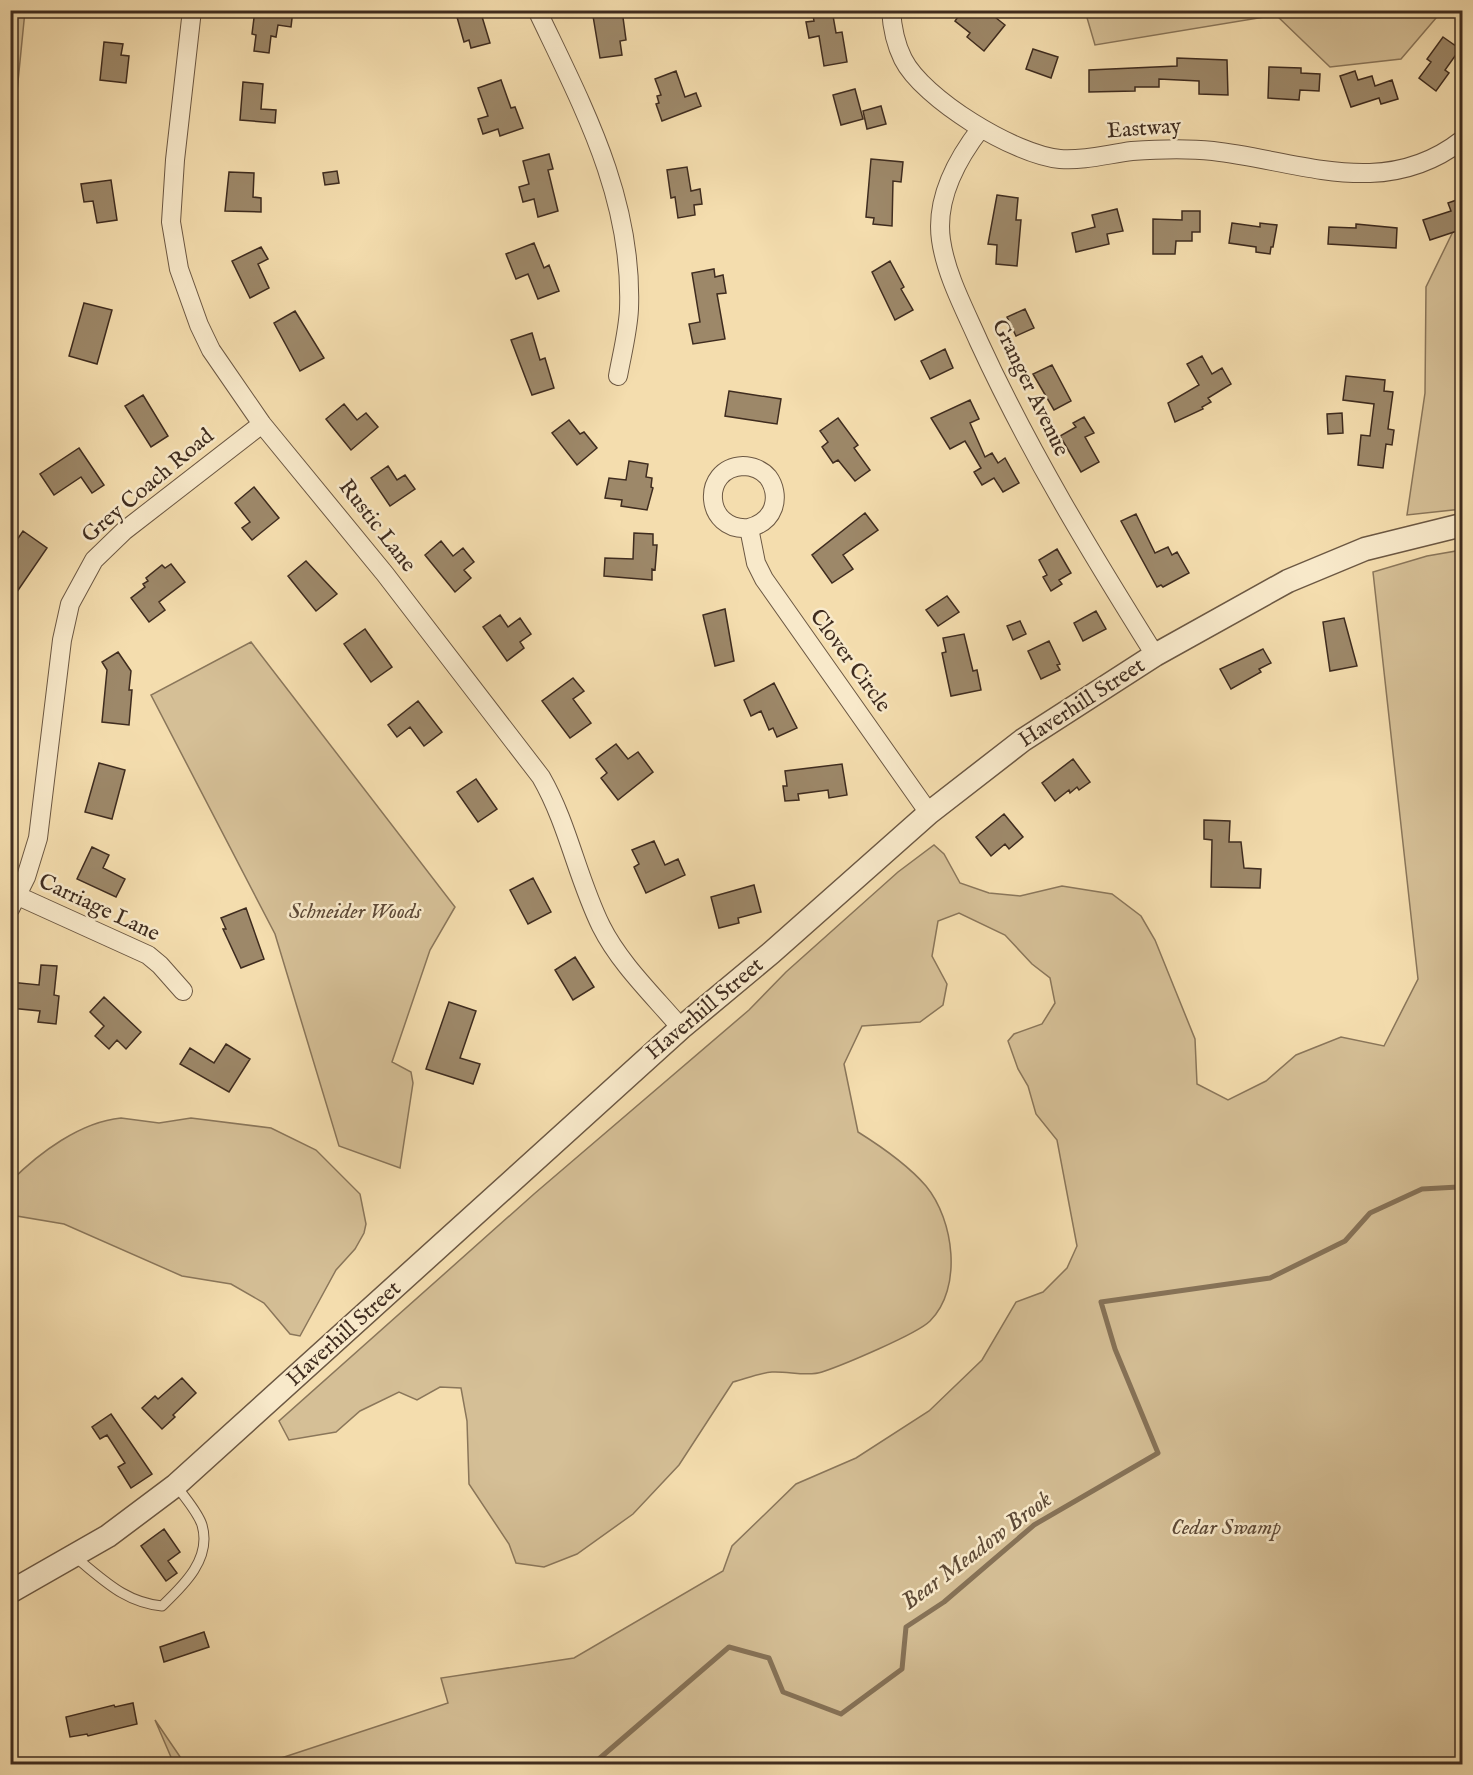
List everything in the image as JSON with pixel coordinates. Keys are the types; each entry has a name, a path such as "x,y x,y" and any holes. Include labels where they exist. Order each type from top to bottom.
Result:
{"street":[{"name":"Rustic Lane","path":"192,10 172,193 174,246 188,299 211,350 262,424 385,574 541,777 559,810 602,927 615,950 681,1028"},
{"path":"537,10 596,134 614,188 622,232 629,308 618,376"},
{"name":"Eastway","path":"891,10 898,48 912,72 981,128 1028,152 1060,159 1149,150 1213,151 1353,175 1377,174 1409,167 1436,157 1462,140"},
{"name":"Granger Avenue","path":"981,128 957,162 942,209 940,239 953,281 993,372 1037,459 1155,655"},
{"name":"Grey Coach Road","path":"14,903 38,838 62,640 65,621 76,590 94,560 124,531 262,424"},
{"name":"Haverhill Street","path":"10,1592 75,1557 136,1517 176,1485 681,1028 771,953 929,813 1058,715 1155,655 1236,609 1323,565 1383,544 1462,525"},
{"name":"Clover Circle","path":"749,528 756,563 777,600 929,813"},
{"name":"Carriage Lane","path":"14,903 148,956 160,965 183,991"}],"lane":[{"path":"75,1557 117,1591 140,1604 162,1606 188,1581 202,1553 202,1526 176,1485"}],"green space":[{"path":"1085,10 1442,11 1401,59 1330,67 1276,15 1095,45"},
{"path":"10,11 25,11 11,152"},
{"path":"1462,213 1462,509 1407,515 1425,393 1426,287"},
{"name":"Cedar Swamp","path":"1462,550 1462,1764 263,1764 448,1703 441,1678 574,1658 723,1571 732,1546 796,1484 856,1458 929,1411 982,1360 1016,1302 1043,1292 1067,1268 1077,1246 1057,1140 1036,1114 1028,1086 1018,1069 1008,1041 1014,1034 1042,1024 1055,1003 1050,978 1032,964 1005,935 959,913 938,921 932,956 947,984 943,1005 920,1022 862,1026 844,1064 858,1132 894,1156 919,1178 936,1200 943,1217 951,1254 951,1273 940,1307 930,1321 922,1327 879,1349 822,1372 811,1374 772,1372 733,1382 679,1465 633,1514 577,1554 544,1567 516,1563 509,1544 469,1484 467,1421 461,1388 440,1387 417,1400 399,1392 360,1411 336,1432 289,1440 279,1421 534,1194 749,1010 786,972 898,872 934,845 944,854 960,883 989,893 1020,896 1062,886 1112,894 1141,916 1155,940 1195,1039 1197,1084 1228,1100 1266,1081 1296,1055 1341,1037 1384,1046 1418,979 1373,572 1427,556"},
{"name":"Schneider Woods","path":"251,642 455,907 430,950 392,1062 411,1072 413,1083 400,1168 339,1146 275,934 151,695"},
{"path":"121,1118 159,1123 191,1118 271,1128 316,1150 360,1194 366,1224 364,1233 355,1249 336,1270 300,1336 290,1334 264,1303 231,1284 182,1276 64,1224 11,1215 11,1181 22,1170 61,1140 76,1132"},
{"path":"155,1720 185,1764 174,1764"}],"building":[{"path":"255,10 293,10 291,27 278,25 276,37 271,36 269,53 254,51 256,35 252,34"},
{"path":"455,10 480,10 490,43 471,48 469,40 464,42"},
{"path":"592,10 622,10 626,40 620,41 622,55 600,58"},
{"path":"812,10 832,10 836,33 842,32 847,62 824,66 819,36 809,38 806,22 814,21"},
{"path":"963,10 986,10 1005,25 984,51 967,37 970,33 955,21"},
{"path":"1443,37 1460,49 1445,70 1449,73 1436,91 1419,78 1431,62 1427,59"},
{"path":"104,42 123,44 121,55 129,56 126,83 100,80"},
{"path":"1033,49 1058,57 1051,78 1026,69"},
{"path":"1177,58 1227,60 1228,95 1199,94 1199,81 1159,79 1159,87 1135,87 1135,91 1089,92 1089,70 1177,66"},
{"path":"1269,67 1301,68 1301,73 1320,74 1319,91 1300,90 1299,100 1268,98"},
{"path":"676,71 685,97 696,93 701,106 662,121 656,104 659,103 657,96 661,95 655,79"},
{"path":"1355,71 1358,80 1372,76 1375,86 1392,80 1398,99 1381,104 1379,98 1351,107 1340,76"},
{"path":"501,80 511,108 515,107 523,128 500,136 498,129 483,134 478,119 488,116 478,88"},
{"path":"243,82 263,84 261,109 276,110 275,123 240,120"},
{"path":"855,89 863,119 841,125 833,95"},
{"path":"881,106 886,124 867,129 863,111"},
{"path":"549,154 553,169 548,170 558,211 538,217 534,199 523,202 519,187 529,184 523,161"},
{"path":"871,159 903,162 901,182 893,181 892,226 873,224 874,218 866,217"},
{"path":"687,167 691,191 700,189 702,204 694,205 695,215 678,218 675,197 671,198 667,170"},
{"path":"337,171 339,183 325,185 323,173"},
{"path":"229,172 254,173 253,197 261,198 261,212 225,211"},
{"path":"111,180 117,220 97,223 93,201 84,202 81,184"},
{"path":"997,195 1018,198 1016,220 1021,220 1017,266 996,264 997,245 988,244"},
{"path":"1462,198 1462,239 1457,231 1430,240 1423,220 1451,211 1448,203"},
{"path":"1117,209 1123,231 1107,234 1109,244 1076,252 1072,233 1095,227 1092,215"},
{"path":"1182,211 1200,211 1200,232 1192,232 1192,241 1176,241 1175,254 1153,254 1153,219 1182,220"},
{"path":"1232,223 1260,227 1260,223 1277,225 1270,254 1256,252 1256,247 1229,243"},
{"path":"1356,224 1397,228 1396,248 1328,244 1329,227 1356,228"},
{"path":"534,243 544,268 549,265 559,291 538,299 528,274 516,279 506,254"},
{"path":"261,247 268,259 258,264 269,288 250,298 232,261"},
{"path":"890,261 904,287 901,289 913,310 895,320 872,272"},
{"path":"714,269 715,277 723,275 726,293 717,294 725,339 693,344 689,324 700,322 692,273"},
{"path":"84,303 112,310 97,364 69,356"},
{"path":"1025,309 1034,328 1016,336 1007,317"},
{"path":"295,311 324,358 300,371 274,323"},
{"path":"532,333 540,360 545,358 554,388 532,395 511,340"},
{"path":"945,349 953,368 930,379 921,361"},
{"path":"1202,356 1212,374 1222,368 1231,384 1208,398 1211,402 1202,407 1203,409 1175,422 1168,403 1199,385 1187,364"},
{"path":"1052,365 1071,401 1054,410 1033,374"},
{"path":"1346,376 1385,380 1384,391 1393,392 1388,429 1394,430 1392,445 1386,444 1383,468 1358,465 1361,435 1370,436 1374,404 1343,400"},
{"path":"729,391 781,399 777,424 725,416"},
{"path":"143,395 168,436 151,447 125,406"},
{"path":"970,400 979,419 970,423 985,457 992,453 998,463 1005,458 1019,483 1003,492 994,478 982,485 974,472 981,468 965,441 950,449 931,418"},
{"path":"344,404 357,420 366,413 378,427 351,450 326,419"},
{"path":"1342,413 1343,433 1328,434 1327,414"},
{"path":"1084,417 1094,433 1085,437 1099,462 1081,472 1060,436 1076,427 1073,423"},
{"path":"838,418 858,445 854,448 870,470 855,481 838,460 833,463 822,447 828,442 820,431"},
{"path":"569,420 580,434 584,432 597,448 577,465 552,433"},
{"path":"79,448 104,485 92,493 81,477 54,495 40,474"},
{"path":"629,461 648,464 646,477 652,478 651,487 653,488 647,510 621,506 622,500 605,498 609,478 626,480"},
{"path":"388,466 397,480 405,475 415,489 390,506 371,478"},
{"path":"254,487 279,518 252,540 242,528 250,522 235,503"},
{"path":"865,513 878,530 843,555 853,569 832,583 812,555"},
{"path":"1136,514 1155,553 1168,547 1172,555 1177,552 1189,573 1163,587 1161,585 1157,587 1121,521"},
{"path":"23,531 47,548 10,602 10,550"},
{"path":"634,533 653,534 653,545 657,545 652,580 604,576 605,558 633,559"},
{"path":"441,541 453,556 463,548 474,562 464,570 471,578 455,592 425,555"},
{"path":"1057,549 1071,573 1059,580 1062,584 1051,591 1043,577 1047,575 1039,560"},
{"path":"306,561 337,594 316,611 288,576"},
{"path":"171,564 185,582 159,602 165,610 149,622 131,598 145,587 143,584 148,581 146,578 162,565 165,568"},
{"path":"947,596 959,612 938,626 926,610"},
{"path":"725,609 734,661 715,666 703,615"},
{"path":"1096,611 1106,629 1083,641 1074,623"},
{"path":"500,615 508,627 520,618 531,634 520,642 524,648 507,661 483,627"},
{"path":"1344,618 1357,666 1330,671 1323,622"},
{"path":"1020,621 1026,634 1013,640 1007,626"},
{"path":"365,629 392,667 371,682 344,644"},
{"path":"964,634 973,671 977,670 981,690 951,696 942,653 946,652 943,638"},
{"path":"1049,641 1060,664 1057,665 1060,670 1041,679 1028,651"},
{"path":"1263,649 1271,663 1259,669 1261,672 1231,689 1220,669"},
{"path":"118,652 131,671 129,725 102,722 107,670 102,662"},
{"path":"573,678 584,691 573,699 591,723 570,738 542,701"},
{"path":"774,683 797,728 777,737 773,728 769,730 761,711 751,716 744,700"},
{"path":"418,701 442,732 424,746 410,727 397,737 388,725"},
{"path":"616,744 628,759 638,752 653,772 618,800 601,778 607,773 596,759"},
{"path":"1073,759 1090,782 1079,790 1077,787 1070,793 1069,790 1055,801 1042,783"},
{"path":"99,763 125,770 112,819 85,812"},
{"path":"842,764 847,795 829,798 828,790 798,794 799,800 785,801 783,786 787,786 785,771"},
{"path":"476,779 497,809 478,822 457,792"},
{"path":"1004,814 1023,837 1009,849 1005,844 991,856 976,837"},
{"path":"1204,820 1230,821 1229,842 1241,842 1244,868 1261,869 1260,888 1211,887 1212,840 1204,839"},
{"path":"654,841 665,865 678,859 685,875 646,893 634,867 639,864 632,850"},
{"path":"92,847 109,855 103,868 125,879 116,897 77,879"},
{"path":"533,878 551,912 528,924 510,890"},
{"path":"754,885 761,912 738,918 739,923 719,928 711,897"},
{"path":"246,908 264,959 241,968 223,929 226,929 221,918"},
{"path":"575,957 594,987 573,1000 555,970"},
{"path":"41,965 57,966 54,995 59,996 56,1024 38,1022 40,1011 10,1008 10,982 39,985"},
{"path":"104,997 141,1032 126,1049 117,1040 109,1049 95,1036 104,1026 90,1012"},
{"path":"449,1002 476,1011 460,1058 480,1064 473,1084 426,1069"},
{"path":"226,1044 250,1059 229,1092 180,1064 190,1048 214,1063"},
{"path":"182,1378 196,1393 162,1429 142,1408 155,1396 158,1399"},
{"path":"111,1414 152,1474 131,1488 118,1467 125,1463 107,1435 100,1439 92,1427"},
{"path":"164,1529 180,1552 168,1561 177,1573 166,1581 141,1546"},
{"path":"204,1632 209,1647 164,1662 160,1647"},
{"path":"133,1703 137,1724 88,1736 87,1734 70,1737 66,1717 114,1705 115,1707"}],"waterway":[{"name":"Bear Meadow Brook","path":"593,1764 729,1647 769,1658 783,1692 841,1714 902,1669 906,1627 944,1602 1034,1525 1158,1453 1115,1349 1101,1302 1270,1278 1345,1241 1370,1213 1422,1189 1458,1187 1462,1184"}]}
